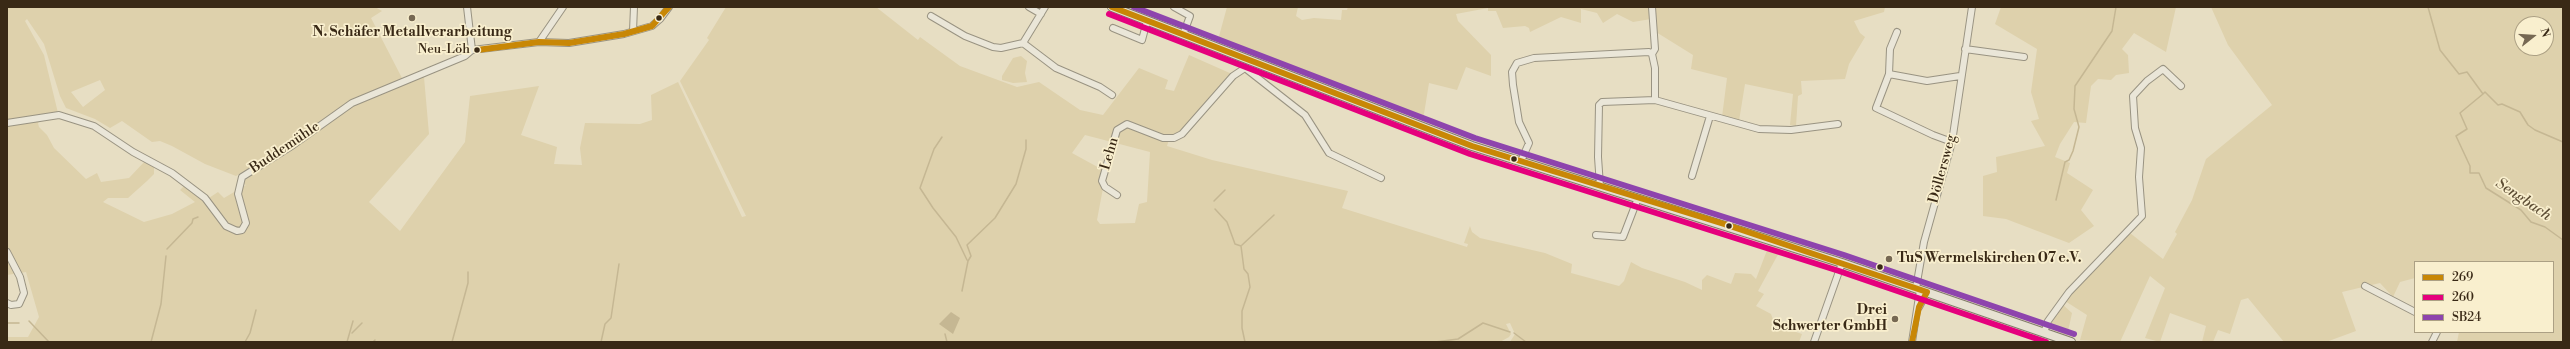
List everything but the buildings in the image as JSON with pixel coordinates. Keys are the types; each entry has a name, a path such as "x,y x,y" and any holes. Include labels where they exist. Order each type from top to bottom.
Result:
{"main road":[{"path":"1112,7 1183,35 1247,64 1286,75 1443,135 1842,263 2071,342"}],"street":[{"path":"466,7 472,50 539,42 569,43 634,31 652,26 660,19 669,7"},
{"path":"539,42 563,7"},
{"path":"634,7 634,31"},
{"path":"1029,7 1041,14"},
{"path":"931,16 965,36 993,47 1002,48 1023,43 1045,7"},
{"path":"1174,7 1190,16 1183,35"},
{"path":"1652,7 1655,49 1652,54 1654,68 1654,100"},
{"name":"Döllersweg","path":"1912,342 1919,307 1924,242 1952,142 1960,76 1972,7"},
{"path":"1113,28 1142,40 1147,21"},
{"path":"1897,32 1890,49 1889,74 1876,108 1933,135 1952,142"},
{"path":"1023,43 1056,68 1100,86 1112,95"},
{"path":"1965,49 2024,57"},
{"name":"Buddemühle","path":"7,123 53,115 70,117 99,128 128,149 172,173 205,198 226,226 237,231 242,230 246,223 238,194 242,177 293,145 342,108 464,56 472,50"},
{"path":"1521,161 1529,143 1519,122 1513,79 1513,70 1517,63 1534,58 1649,52 1652,54"},
{"path":"1247,64 1305,115 1329,153 1381,178"},
{"name":"Lehn","path":"1117,195 1105,187 1102,181 1117,130 1127,124 1163,138 1174,138 1182,134 1233,76 1247,64"},
{"path":"2044,333 2048,321 2069,292 2142,216 2139,177 2141,148 2135,128 2133,96 2147,81 2163,69 2181,86"},
{"path":"1889,74 1927,81 1960,76"},
{"path":"1600,186 1598,157 1599,105 1602,102 1654,100 1759,129 1791,130 1838,124"},
{"path":"1692,176 1710,116"},
{"path":"1596,235 1623,237 1638,198"},
{"path":"7,252 20,277 24,293 19,304 11,305 7,303"},
{"path":"1814,342 1842,263"},
{"path":"2366,286 2414,311"},
{"path":"2432,342 2436,333"}],"shaded area":[{"path":"7,7 375,7 382,11 371,18 403,80 342,106 295,141 236,176 205,164 160,141 152,142 122,121 110,128 95,119 66,108 60,96 44,44 27,19 25,21 44,55 58,113 7,122","holes":["100,80 105,90 83,107 71,92"]},
{"path":"726,7 876,7 918,40 920,37 960,66 1017,87 1039,82 1080,110 1103,115 1139,68 1168,80 1165,89 1174,91 1189,55 1232,74 1182,132 1170,136 1167,146 1212,160 1348,191 1342,208 1467,247 1468,244 1464,243 1470,226 1472,232 1480,238 1545,253 1572,264 1571,273 1619,286 1624,281 1631,262 1642,268 1685,282 1702,290 1702,280 1707,275 1731,284 1735,273 1751,274 1756,279 1769,245 1781,249 1758,291 1764,294 1756,306 1771,314 1775,325 1802,334 1799,342 1510,342 1515,334 1510,323 1506,324 1511,334 1509,337 1500,342 7,342 7,337 28,337 39,317 26,272 7,275 7,124 41,120 38,123 39,127 47,135 54,148 86,179 97,173 101,182 129,178 146,160 154,166 154,174 147,181 128,198 108,198 103,202 144,222 172,214 195,202 180,190 185,185 206,200 218,192 224,198 246,185 241,183 342,112 376,95 424,77 429,134 369,202 400,231 465,142 470,96 539,86 521,135 557,147 554,164 582,165 580,148 585,123 640,124 652,120 651,95 678,82 742,217 746,216 680,81 709,40 707,38","holes":["1085,135 1150,152 1147,202 1139,204 1135,223 1100,224 1097,220 1103,188 1100,185 1103,170 1072,153"]},
{"path":"1227,7 1298,7 1296,16 1302,20 1314,18 1341,20 1342,10 1347,10 1348,7 1885,7 1884,12 1854,21 1860,33 1865,37 1849,64 1845,79 1801,81 1802,94 1798,96 1796,126 1790,125 1793,94 1745,84 1739,121 1722,117 1727,78 1691,69 1693,55 1656,32 1651,19 1633,22 1617,14 1603,23 1597,13 1581,9 1581,23 1561,17 1530,32 1529,28 1525,26 1503,28 1496,11 1488,11 1488,8 1456,14 1458,21 1491,55 1491,76 1466,67 1457,90 1429,83 1423,120 1218,40"},
{"path":"2001,7 2176,7 2166,52 2134,33 2122,49 2128,55 2129,73 2116,75 2111,80 2098,79 2091,86 2086,123 2074,122 2060,144 2055,157 2070,163 2067,173 2093,190 2081,210 2094,226 2069,243 2006,219 1983,216 1983,176 1997,172 1996,157 2045,146 2031,121 2039,119 2031,92 2037,49 1995,24"},
{"path":"2211,7 2563,7 2563,342 2457,342 2459,333 2554,333 2554,261 2414,261 2414,278 2400,282 2393,297 2380,283 2342,292 2356,331 2326,342 2284,342 2248,298 2241,300 2230,334 2218,330 2213,342 2202,342 2206,326 2170,313 2160,342 2145,338 2165,288 2150,276 2120,342 2080,340 2087,315 2065,301 2130,233 2163,259 2177,234 2175,232 2192,200 2206,159 2272,105 2228,45"},
{"path":"1021,56 1027,61 1025,73 1027,82 1013,83 1002,80 1002,76 1013,58"},
{"path":"2062,304 2072,313 2067,336 2049,328"},
{"path":"951,312 960,318 953,334 939,324"}],"waterway":[{"path":"2056,200 2065,162 2069,160 2073,151 2079,127 2074,109 2075,86 2112,31 2116,7"},
{"name":"Sengbach","path":"2428,7 2440,50 2459,74 2467,72 2483,94"},
{"path":"2483,94 2485,92 2498,105 2502,104 2520,112 2528,125 2535,130 2563,142"},
{"name":"Sengbach","path":"2483,94 2460,113 2467,129 2456,136 2470,166 2470,173 2479,173 2486,188 2521,210 2531,222 2545,227 2563,240"},
{"path":"942,137 934,149 920,188 933,208 956,237 967,260"},
{"path":"962,291 968,261 971,256 967,245 995,218 1016,184 1026,149 1026,140"},
{"path":"1214,201 1225,190"},
{"path":"1215,209 1227,222 1235,244 1241,246 1244,269 1248,274 1250,287 1242,311 1242,328 1245,342"},
{"path":"1242,245 1274,215"},
{"path":"167,249 192,223 193,219 198,217"},
{"path":"151,342 161,304 166,256"},
{"path":"601,342 605,324 611,318 619,264"},
{"path":"452,342 468,283 468,272"},
{"path":"245,342 250,333 256,310"},
{"path":"29,321 49,342"},
{"path":"347,342 353,321"},
{"path":"7,323 19,323"},
{"path":"352,333 362,323"},
{"path":"1435,342 1458,339 1483,323 1510,332"},
{"path":"1514,333 1526,342"},
{"path":"945,334 947,342"}],"transit line":[{"name":"269","path":"477,50 539,42 569,43 624,34 652,26 669,7"},
{"name":"269","path":"1112,7 1472,146 1724,224 1927,292 1919,307 1912,342"},
{"name":"SB24","path":"1134,7 1475,138 1844,255 2074,334"},
{"name":"260","path":"1109,14 1470,154 1839,271 2046,342"}],"place":[{"name":"N. Schäfer Metallverarbeitung","path":"412,18"},
{"name":"Neu-Löh","path":"477,50"},
{"name":"TuS Wermelskirchen 07 e.V.","path":"1889,259"},
{"name":"Drei Schwerter GmbH","path":"1895,319"}]}
